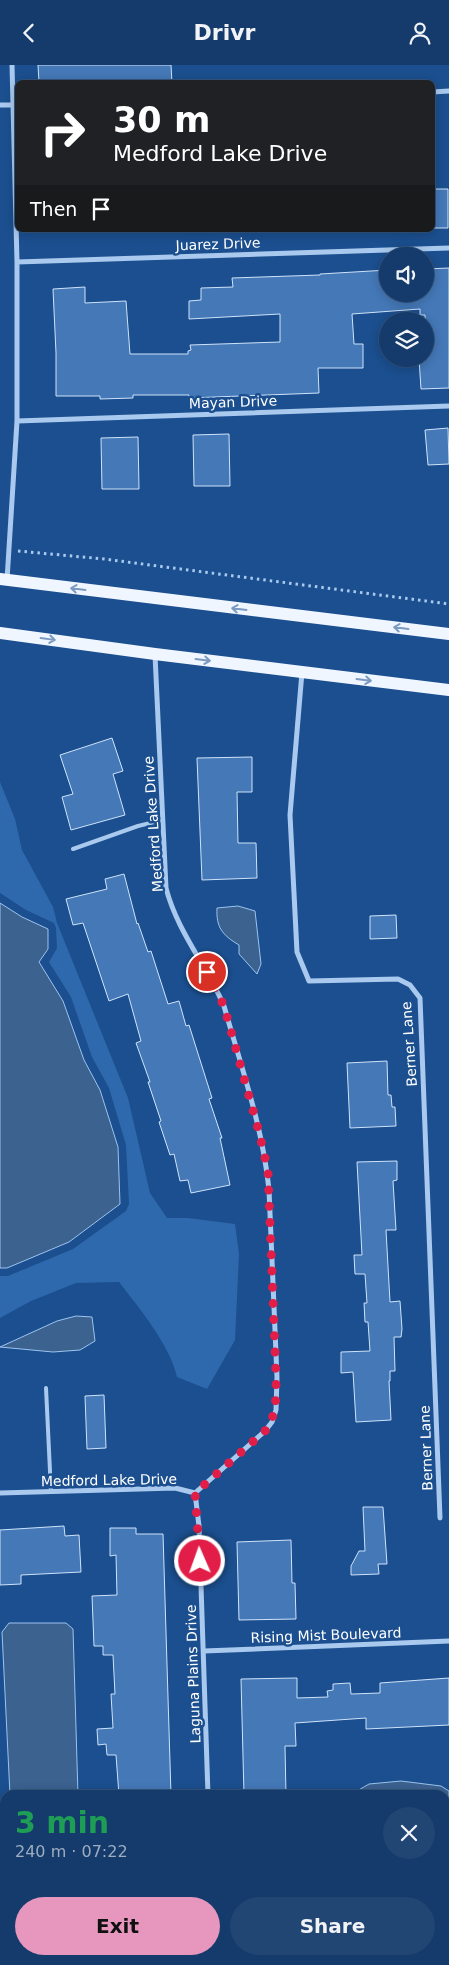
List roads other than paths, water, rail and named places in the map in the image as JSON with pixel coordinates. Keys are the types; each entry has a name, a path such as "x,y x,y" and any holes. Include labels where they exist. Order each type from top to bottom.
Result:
{"main road":[{"path":"2,582 449,634"},
{"path":"0,633 449,690"}],"street":[{"path":"0,105 15,105 12,65"},
{"path":"435,92 449,91"},
{"path":"2,582 17,421 17,232"},
{"name":"Juarez Drive","path":"17,262 449,248"},
{"name":"Mayan Drive","path":"17,421 449,406"},
{"name":"Medford Lake Drive","path":"0,1493 175,1489 195,1493 265,1431 272,1422 276,1410 268,1171 224,1006 217,989 170,904 166,888 155,654"},
{"name":"Berner Lane","path":"302,672 290,815 297,952 308,981 398,979 410,985 420,998 440,1518"},
{"name":"Laguna Plains Drive","path":"195,1493 199,1526 208,1790"},
{"name":"Rising Mist Boulevard","path":"204,1651 449,1641"}],"lane":[{"path":"73,849 138,826 164,820"},
{"path":"46,1388 51,1492"}]}
